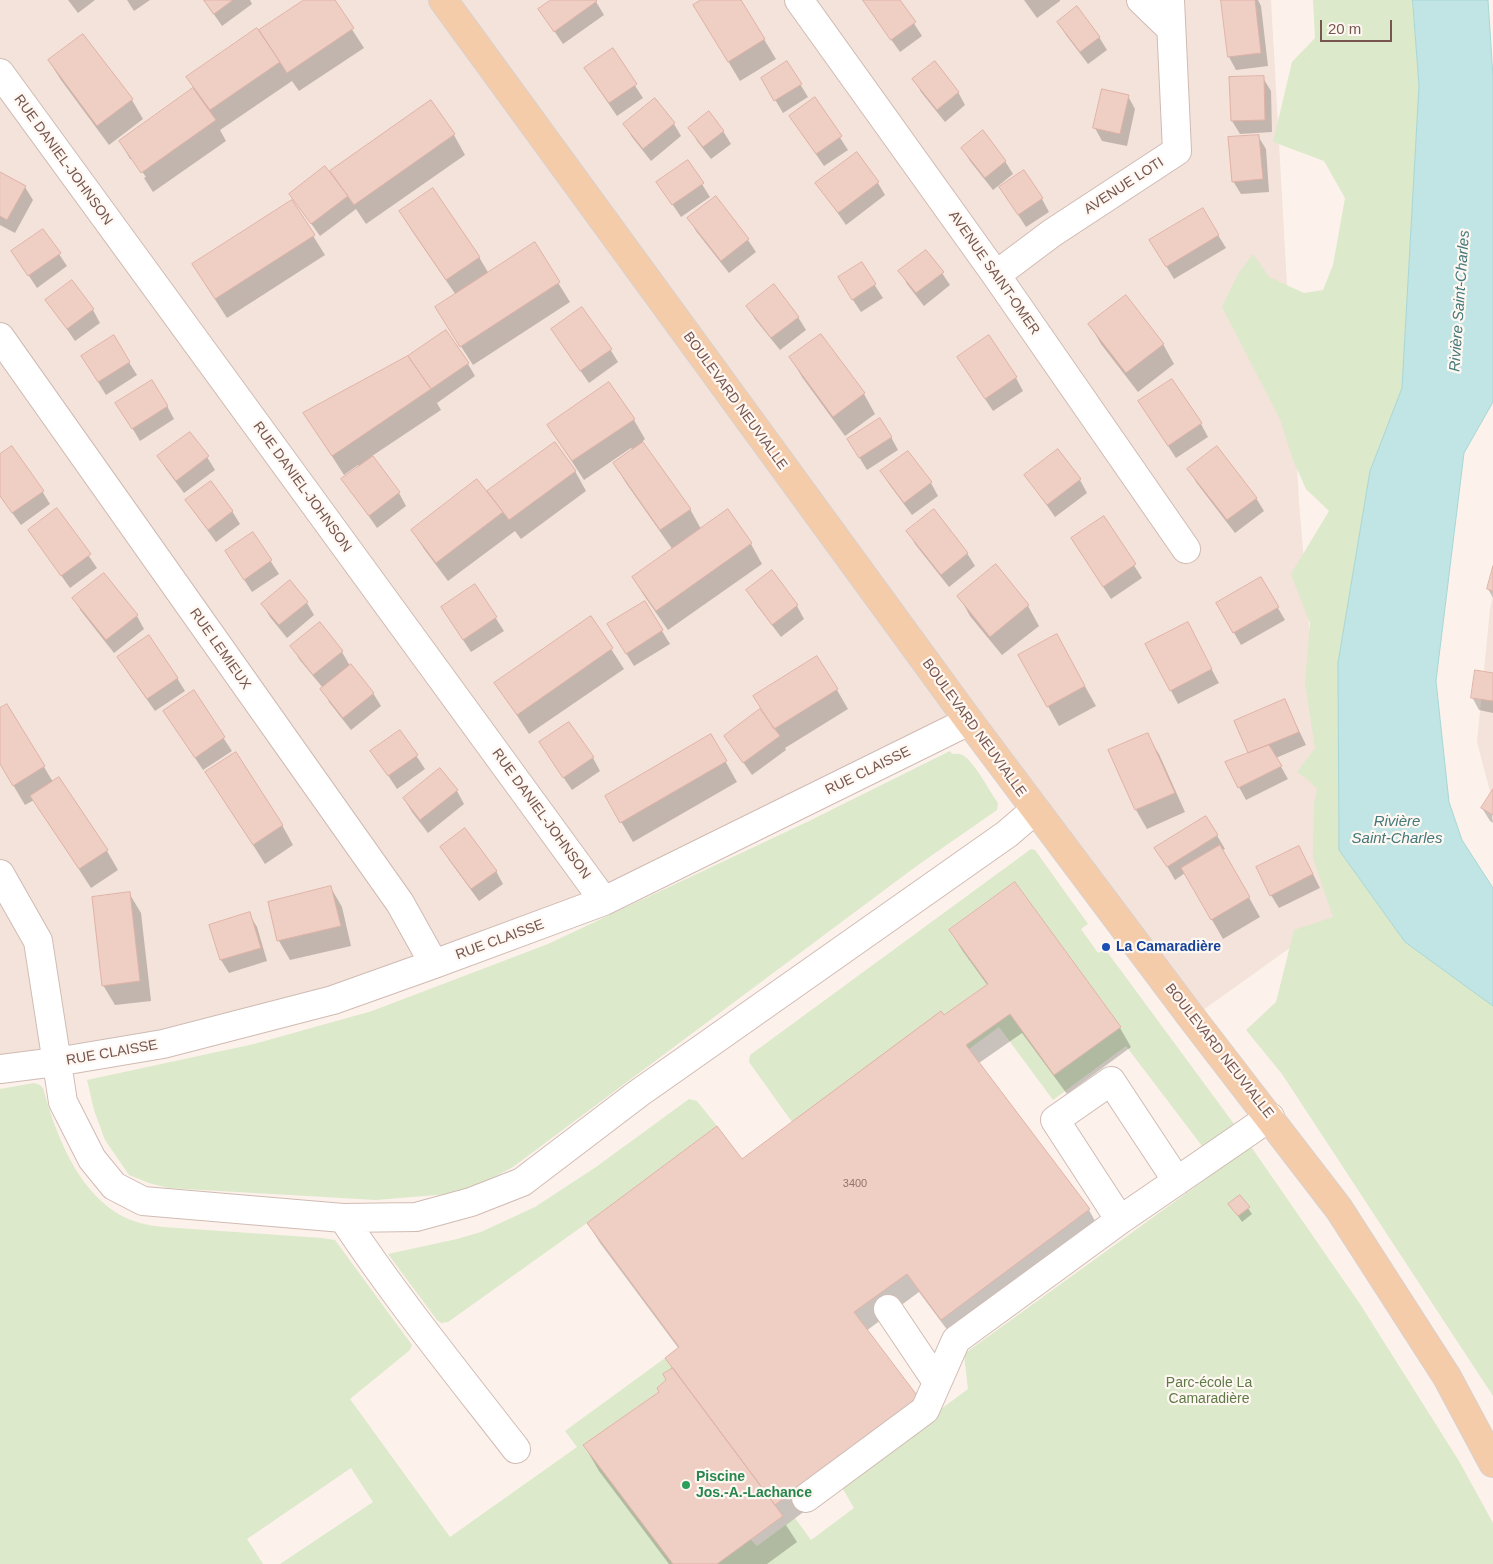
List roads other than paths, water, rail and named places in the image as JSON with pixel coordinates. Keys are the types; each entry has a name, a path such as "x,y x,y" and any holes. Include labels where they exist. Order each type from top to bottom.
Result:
{"main road":[{"name":"BOULEVARD NEUVIALLE","path":"443,0 969,721 1192,1018 1339,1209 1447,1377 1493,1463"}],"street":[{"name":"AVENUE SAINT-OMER","path":"799,0 996,275 1186,549"},
{"path":"1141,0 1171,30"},
{"name":"AVENUE LOTI","path":"996,275 1052,233 1177,151 1170,0"},
{"name":"RUE DANIEL-JOHNSON","path":"0,73 604,901"},
{"name":"RUE LEMIEUX","path":"0,337 400,903 434,964"},
{"name":"RUE CLAISSE","path":"0,1069 56,1062 182,1040 333,1000 434,964 604,901 969,721"},
{"path":"0,874 38,941 63,1102 92,1159 114,1186 143,1201 343,1218 416,1217 471,1202 522,1182 639,1093 998,840 1035,810"},
{"path":"1120,1220 1054,1120 1111,1081 1177,1181"},
{"path":"806,1498 925,1410 956,1340 1120,1220 1270,1117"},
{"path":"343,1218 422,1328 516,1449"},
{"path":"888,1309 937,1382"}],"water":[{"name":"Rivière Saint-Charles","path":"1413,0 1488,0 1493,77 1493,402 1464,453 1436,681 1449,802 1462,840 1493,888 1493,1006 1405,942 1339,850 1338,663 1370,471 1402,388 1419,86"}],"place":[{"name":"La Camaradière","path":"1106,947"},
{"name":"Piscine Jos.-A.-Lachance","path":"686,1485"}],"park label":[{"name":"Parc-école La Camaradière","path":"1209,1392"}]}
